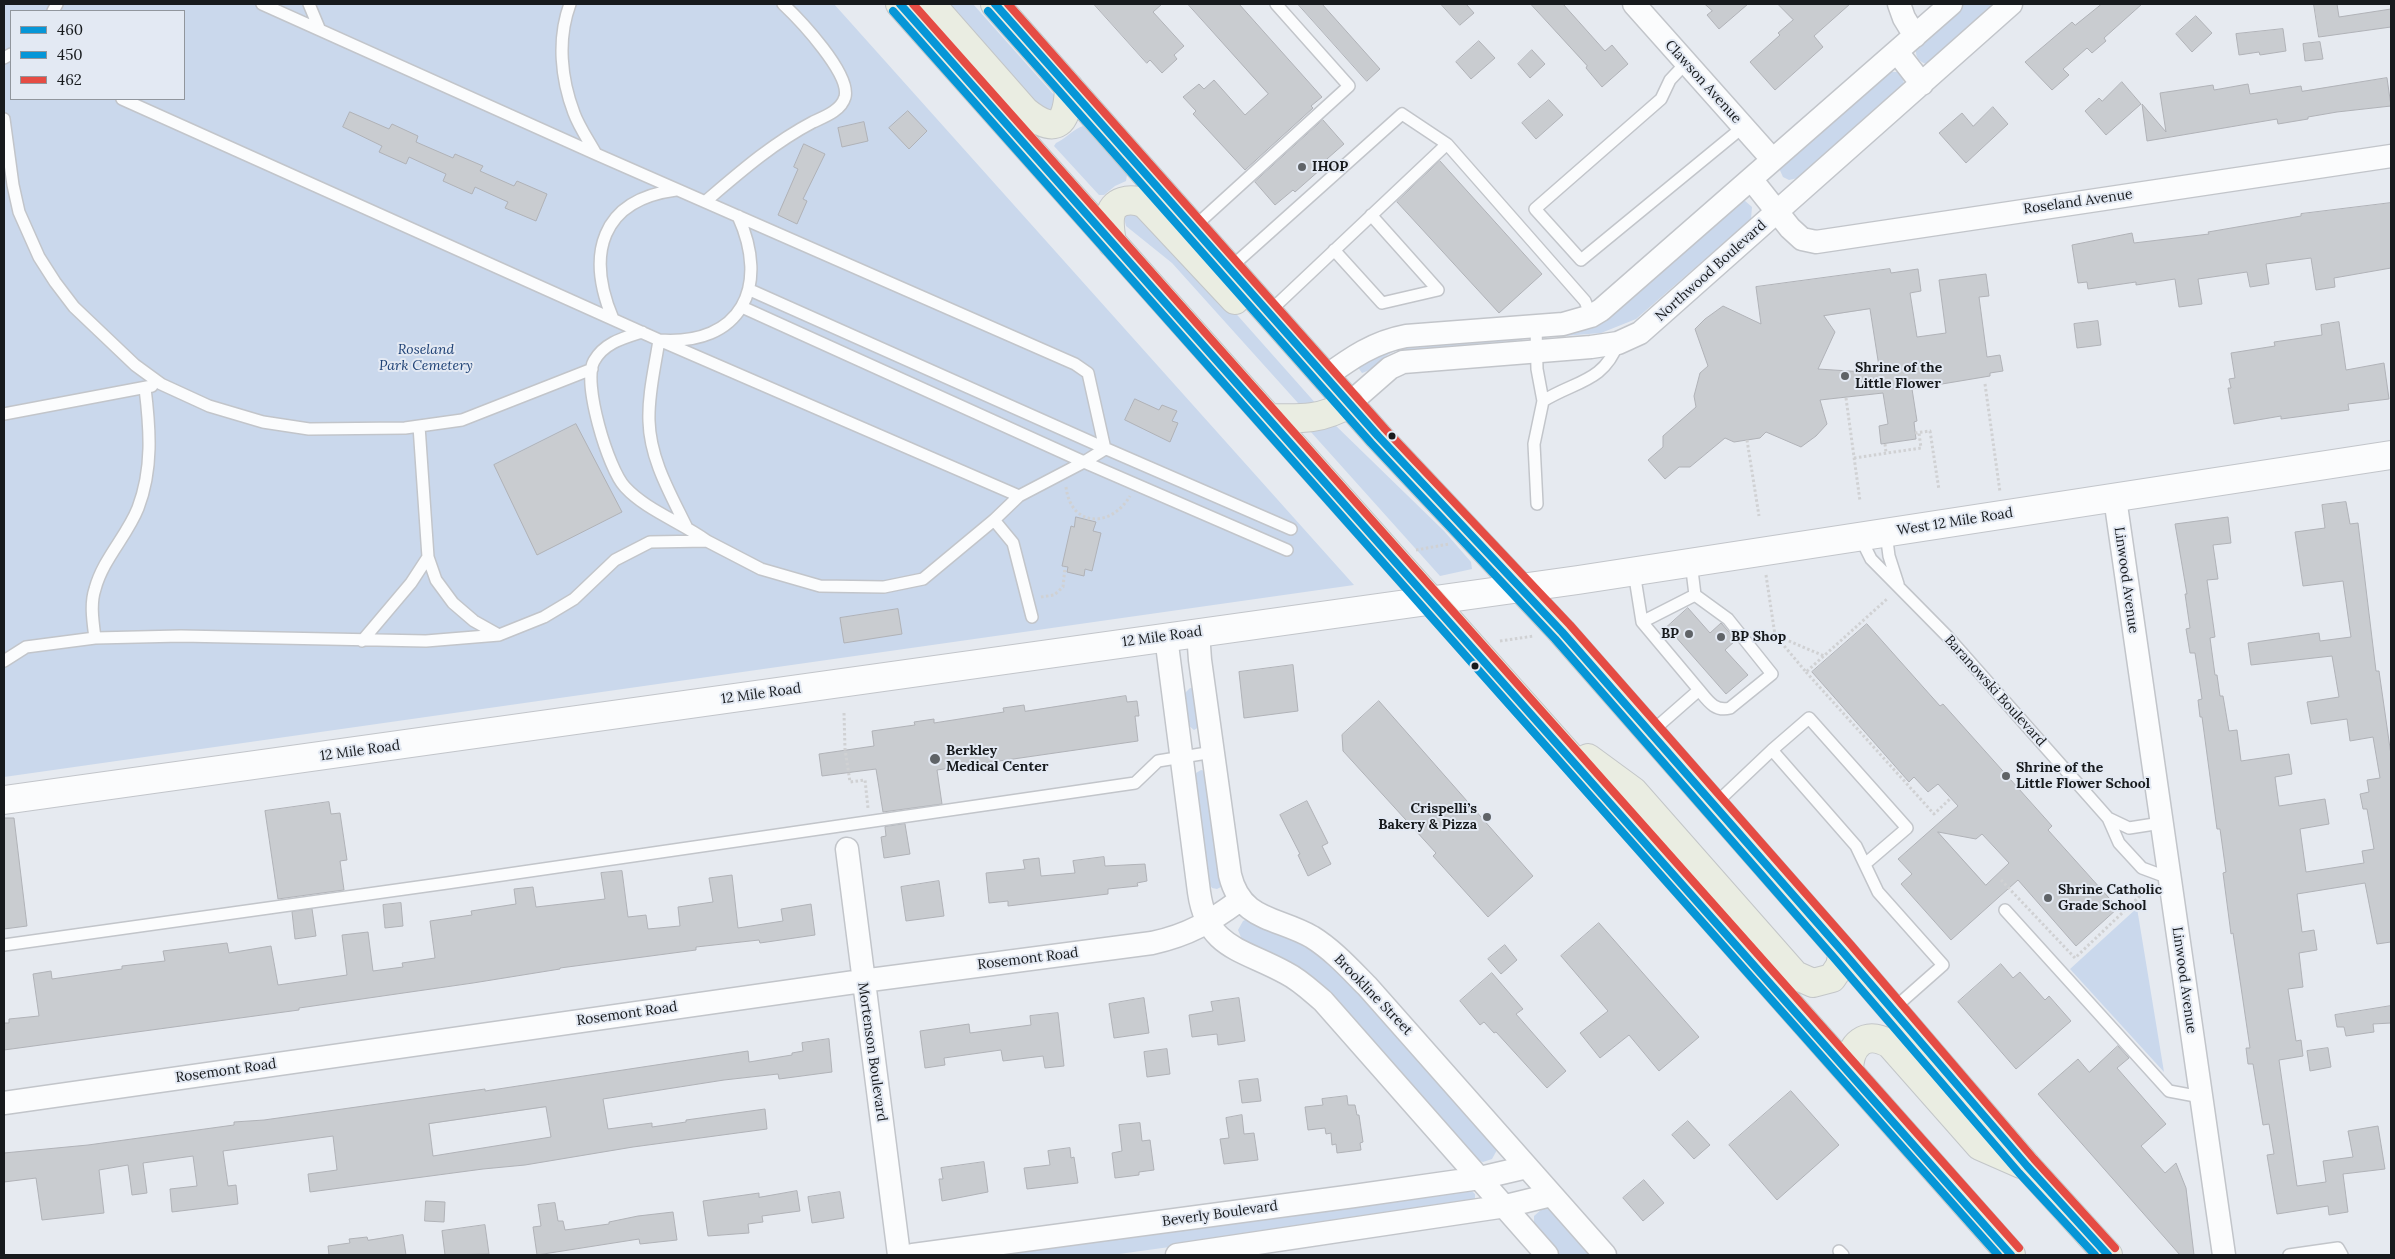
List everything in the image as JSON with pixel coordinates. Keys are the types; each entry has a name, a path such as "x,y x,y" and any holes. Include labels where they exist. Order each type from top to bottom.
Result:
{"main road":[{"path":"900,4 1431,599 2011,1255"},
{"path":"931,4 1025,111 1037,120 1050,124 1063,118 1069,107 1069,87"},
{"path":"995,4 1378,436 1477,539 1562,632 1843,952 2027,1166 2108,1255"},
{"path":"1112,243 1110,216 1118,203 1129,199 1145,204 1274,343 1325,376"},
{"path":"1269,418 1316,418 1333,413 1350,403"},
{"name":"West 12 Mile Road","path":"1518,586 1873,535 2391,455"},
{"name":"12 Mile Road","path":"4,800 1518,586"},
{"path":"1542,725 1633,791 1795,975 1813,983 1832,978 1840,966 1843,952"},
{"path":"1849,1070 1850,1058 1855,1047 1866,1040 1880,1038 1890,1044 1980,1146 2027,1166"}],"street":[{"name":"Clawson Avenue","path":"1634,4 1772,159"},
{"path":"1899,4 1904,18 1915,36"},
{"path":"1325,376 1357,354 1389,339 1406,336 1563,324 1591,316 1601,310 1951,4"},
{"name":"Northwood Boulevard","path":"1350,403 1390,368 1404,362 1536,352 1618,343 1640,333 1654,324 1777,211 2011,4"},
{"path":"1897,52 1922,84"},
{"name":"Roseland Avenue","path":"1751,179 1802,239 1816,242 2391,156"},
{"name":"Linwood Avenue","path":"2115,498 2224,1255"},
{"path":"1198,632 1212,752 1230,875 1234,891 1240,900"},
{"path":"1166,637 1201,910 1208,924 1219,938 1244,953 1289,974 1323,1001 1506,1206 1547,1255"},
{"name":"Mortenson Boulevard","path":"847,849 862,981 898,1255"},
{"name":"Rosemont Road","path":"4,1103 862,981 1152,943 1172,939 1208,924 1240,900"},
{"name":"Brookline Street","path":"1240,900 1260,915 1311,937 1334,954 1394,1015 1605,1255"},
{"name":"Beverly Boulevard","path":"913,1255 1480,1178 1527,1167"},
{"path":"1177,1255 1506,1206 1551,1195"}],"lane":[{"path":"262,4 596,154 1075,364 1088,373 1105,449"},
{"path":"309,4 319,28"},
{"path":"570,4 563,32 562,55 565,86 574,115 596,154"},
{"path":"706,202 767,150 836,110 845,98 844,82 833,64 784,4"},
{"path":"1194,227 1349,86 1276,4"},
{"path":"1686,63 1670,80 1661,98 1535,209 1581,260 1743,127"},
{"path":"124,100 613,320 1019,496"},
{"path":"1230,268 1402,114 1447,144 1585,301 1591,316"},
{"path":"4,119 13,185 19,212 39,257 74,307 135,365 161,384 209,406 263,422 309,429 350,430 419,426 462,420 592,369"},
{"path":"1269,312 1447,144"},
{"path":"613,320 603,296 600,278 599,258 602,243 608,229 618,215 634,203 656,192 678,189"},
{"path":"1334,250 1382,303 1438,290 1371,215"},
{"path":"659,340 677,341 710,334 726,324 742,306 750,290 752,265 748,238 738,216"},
{"path":"750,290 1105,449 1291,529"},
{"path":"742,306 1084,462 1287,550"},
{"path":"1536,326 1536,352 1543,401 1534,444 1537,504"},
{"path":"642,332 617,340 599,356 590,375 604,444 618,478 640,500 686,526 707,541 761,569 820,586 884,587 923,579 994,520 1019,496 1105,449"},
{"path":"659,340 650,398 651,441 662,479 686,526"},
{"path":"1543,401 1600,371 1612,359 1618,343"},
{"path":"4,414 161,384"},
{"path":"95,638 92,609 94,589 109,557 137,509 148,474 150,428 144,388"},
{"path":"419,426 428,556 436,580 454,603 474,621 498,635"},
{"path":"994,520 1013,543 1032,618"},
{"name":"Baranowski Boulevard","path":"1873,535 1871,559 1947,636 2108,818 2119,843 2142,868 2169,878"},
{"name":"Baranowski Boulevard","path":"1873,535 1889,556 1899,588"},
{"path":"4,661 26,647 95,638 181,636 426,641 498,635 544,617 574,599 616,560 650,542 707,541"},
{"path":"362,641 411,583 428,556"},
{"path":"1634,570 1642,622 1712,706 1724,710 1730,708 1772,674 1728,619 1695,595 1691,562"},
{"path":"1642,622 1695,595"},
{"path":"1650,733 1699,690"},
{"path":"1714,806 1772,750 1809,718 1907,828 1865,864"},
{"path":"1772,750 1856,846 1878,892 1943,965 1892,1010"},
{"path":"4,945 1135,782 1158,761 1212,752"},
{"name":"Baranowski Boulevard","path":"2108,818 2129,828 2161,823"},
{"path":"2005,910 2169,1091 2201,1097"},
{"path":"2289,1255 2338,1248 2342,1255"}],"path":[{"path":"1985,384 2000,495"},
{"path":"1846,398 1860,501"},
{"path":"1854,458 1921,448 1917,433 1930,431 1939,490"},
{"path":"1747,440 1759,516"},
{"path":"1885,444 1886,453"},
{"path":"1066,472 1067,495 1078,512 1089,519 1105,519 1113,515 1129,498 1135,484"},
{"path":"1415,550 1452,544"},
{"path":"1028,599 1054,595 1059,592 1063,587 1065,567"},
{"path":"1766,574 1775,635 1934,814 1951,798"},
{"path":"1806,672 1887,599"},
{"path":"1775,635 1824,656"},
{"path":"1500,641 1535,636"},
{"path":"844,714 845,748 850,782 864,780 869,815"},
{"path":"2001,880 2076,958 2142,895"}],"green space":[{"name":"Roseland Park Cemetery","path":"4,4 834,4 1354,585 4,777"},
{"path":"941,4 973,4 1055,96 1052,110 1045,113"},
{"path":"1964,4 1998,4 1928,64 1920,61 1916,54 1916,48"},
{"path":"1890,72 1898,72 1903,78 1904,84 1798,178 1789,180 1783,177 1778,166"},
{"path":"1083,126 1127,175 1126,181 1115,186 1104,195 1099,195 1054,146"},
{"path":"1744,200 1752,207 1751,219 1636,319 1601,333 1564,336 1592,328 1599,323"},
{"path":"1128,210 1144,210 1318,406 1302,406 1298,403 1172,263 1126,226 1124,218"},
{"path":"1521,338 1523,340 1396,351 1362,373 1357,366 1395,349"},
{"path":"1332,422 1444,531 1471,562 1472,569 1440,576 1310,431"},
{"path":"1190,688 1196,689 1201,726 1194,730 1188,725 1184,694"},
{"path":"1201,770 1205,771 1223,880 1221,887 1217,889 1212,888 1208,882 1194,778 1196,773"},
{"path":"2137,908 2164,1072 2070,969"},
{"path":"1249,918 1276,927 1337,965 1496,1145 1497,1150 1492,1159 1483,1162 1477,1160 1343,1010 1242,940 1238,930 1243,921"},
{"path":"1470,1189 1475,1194 1475,1201 1471,1205 1112,1255 976,1255"},
{"path":"1543,1208 1549,1208 1594,1255 1560,1255 1534,1226 1534,1216"}],"building":[{"path":"1094,4 1162,4 1153,12 1184,46 1174,55 1177,59 1162,73 1150,60 1147,63"},
{"path":"1188,4 1239,4 1322,97 1311,106 1313,108 1245,170 1193,114 1196,111 1183,97 1199,84 1204,89 1214,80 1245,115 1268,94"},
{"path":"1298,4 1322,4 1380,69 1367,81"},
{"path":"1441,4 1466,4 1474,13 1460,25"},
{"path":"1531,4 1563,4 1605,51 1612,45 1628,64 1602,87 1586,68 1587,66"},
{"path":"1705,4 1748,4 1719,29 1707,15 1712,11"},
{"path":"1778,4 1850,4 1814,36 1823,47 1775,90 1750,62 1780,35 1778,33 1793,20"},
{"path":"2102,4 2142,4 2104,38 2106,41 2092,53 2087,48 2063,69 2069,75 2052,90 2025,62 2072,22 2075,25"},
{"path":"2314,4 2337,4 2339,17 2391,9 2391,27 2319,37"},
{"path":"2196,16 2212,33 2192,52 2176,34"},
{"path":"2283,29 2286,51 2260,55 2259,52 2239,55 2236,34"},
{"path":"1479,41 1495,58 1471,79 1456,62"},
{"path":"2320,42 2323,59 2305,61 2303,44"},
{"path":"1532,50 1545,64 1530,78 1518,64"},
{"path":"2387,78 2391,106 2337,112 2278,124 2277,119 2147,141 2142,104 2166,132 2160,93 2213,85 2214,90 2248,84 2250,94 2301,86 2302,91"},
{"path":"2122,82 2141,104 2106,135 2085,111 2099,98 2102,101"},
{"path":"1549,100 1563,115 1536,139 1522,123"},
{"path":"1993,107 2008,124 1966,163 1939,133 1962,113 1973,126"},
{"path":"908,111 927,131 909,149 889,128"},
{"path":"350,112 389,129 392,124 418,136 416,142 453,158 455,154 483,166 480,171 514,186 517,181 547,194 536,221 505,208 508,202 475,187 472,194 443,181 446,174 409,157 406,164 379,152 382,146 343,127"},
{"name":"IHOP","path":"1323,120 1344,144 1319,166 1321,169 1295,192 1293,190 1275,205 1255,182"},
{"path":"864,122 868,141 842,147 838,128"},
{"path":"804,144 825,154 803,199 807,201 797,224 778,215 798,169 794,167"},
{"path":"1440,161 1542,274 1499,313 1397,202"},
{"path":"2391,203 2391,268 2334,278 2335,287 2316,290 2311,258 2266,264 2269,284 2250,287 2247,272 2198,279 2202,304 2179,307 2175,279 2136,285 2136,282 2088,289 2087,282 2078,283 2072,245 2132,233 2134,243 2209,234 2208,232 2301,216 2301,214"},
{"name":"Shrine of the Little Flower","path":"1890,269 1891,273 1918,269 1921,291 1910,293 1917,337 1946,333 1939,280 1986,274 1989,296 1979,297 1987,357 2000,355 2003,371 1990,373 1990,376 1912,389 1917,421 1914,422 1916,439 1881,444 1879,426 1888,424 1883,393 1820,400 1827,424 1816,436 1801,447 1766,432 1760,438 1734,442 1725,438 1690,467 1679,467 1665,479 1648,460 1663,447 1663,436 1696,407 1694,396 1700,373 1708,366 1695,329 1723,306 1761,324 1756,287","holes":["1870,309 1880,373 1818,369 1835,332 1824,316"]},
{"path":"2098,321 2101,345 2077,348 2074,324"},
{"path":"2339,322 2346,370 2384,363 2389,399 2348,404 2349,410 2281,419 2281,416 2234,424 2228,388 2231,388 2229,379 2235,378 2231,353 2275,346 2274,342 2322,335 2321,325"},
{"path":"1135,399 1159,410 1162,405 1177,411 1172,421 1178,423 1170,442 1125,420"},
{"path":"576,424 622,512 537,555 494,465"},
{"path":"2346,502 2350,524 2358,523 2376,671 2379,671 2391,755 2391,942 2377,944 2365,883 2297,894 2302,932 2314,930 2317,950 2299,953 2303,987 2288,989 2296,1041 2301,1040 2303,1056 2279,1060 2297,1186 2326,1182 2323,1161 2353,1157 2348,1131 2378,1126 2385,1169 2343,1174 2348,1212 2329,1215 2328,1206 2277,1214 2267,1155 2274,1154 2269,1124 2263,1125 2253,1064 2248,1064 2246,1048 2250,1048 2233,933 2231,934 2223,873 2226,872 2220,829 2217,829 2202,717 2200,717 2198,700 2202,699 2195,653 2190,653 2186,629 2190,628 2185,594 2187,594 2175,524 2228,517 2231,543 2213,545 2218,579 2207,580 2215,637 2210,638 2215,675 2217,675 2220,696 2223,696 2229,731 2237,730 2241,761 2289,754 2292,774 2275,777 2279,806 2325,799 2329,824 2300,829 2306,872 2364,863 2362,851 2374,849 2367,809 2363,809 2360,794 2369,792 2367,780 2380,778 2373,737 2350,741 2347,719 2311,724 2307,702 2339,697 2332,656 2251,665 2248,643 2319,633 2320,641 2351,637 2343,581 2303,586 2295,532 2325,528 2322,505"},
{"path":"1076,517 1096,522 1093,531 1101,533 1092,571 1085,569 1084,576 1067,572 1068,567 1062,566 1071,526 1074,527"},
{"path":"1688,608 1710,633 1721,623 1736,640 1725,650 1748,675 1726,694 1667,627"},
{"path":"898,609 902,634 844,643 840,618"},
{"path":"1867,624 1940,706 1943,704 2052,826 2048,830 2118,908 2076,946 2018,880 1951,940 1901,884 1912,874 1898,859 1958,806 1938,784 1928,792 1914,777 1909,782 1812,672","holes":["1938,832 1976,839 1982,834 2009,863 1986,885"]},
{"path":"1293,665 1298,711 1244,718 1239,672"},
{"name":"Berkley Medical Center","path":"1126,696 1127,702 1137,701 1139,716 1135,716 1138,741 937,770 942,804 883,812 876,769 822,776 819,754 874,746 872,731 915,725 914,722 934,719 934,723 1004,712 1003,708 1024,705 1025,711"},
{"path":"1379,701 1533,876 1488,917 1433,856 1436,853 1343,751 1342,735"},
{"path":"1307,801 1328,843 1322,846 1331,864 1308,876 1298,855 1300,854 1280,815"},
{"path":"329,802 331,814 340,813 347,860 340,861 344,890 278,899 265,811"},
{"path":"4,818 14,818 27,926 4,929"},
{"path":"905,824 910,854 884,858 881,837 886,836 885,827"},
{"path":"1104,857 1105,866 1145,864 1147,881 1137,883 1138,886 1108,889 1108,894 1008,906 1008,901 989,903 986,873 1025,869 1023,860 1039,858 1041,876 1075,873 1073,861"},
{"path":"622,871 628,917 646,915 648,929 680,926 678,907 713,902 709,878 732,875 738,928 783,921 781,909 811,904 815,935 760,943 759,940 696,947 696,950 560,968 473,983 299,1008 299,1010 4,1050 4,1023 9,1023 9,1019 39,1016 33,974 51,971 52,979 122,969 122,966 165,961 163,951 227,943 229,953 271,946 278,985 347,975 342,935 368,932 373,971 403,967 402,963 435,958 430,921 472,915 471,911 516,904 514,889 533,887 536,907 605,899 601,873"},
{"path":"939,881 944,916 906,921 901,887"},
{"path":"401,903 403,926 385,928 383,905"},
{"path":"312,909 316,936 295,939 292,912"},
{"path":"1599,923 1699,1037 1659,1071 1629,1035 1600,1058 1580,1033 1608,1011 1561,956"},
{"path":"1505,945 1517,960 1501,974 1488,959"},
{"path":"2001,964 2013,978 2020,972 2045,1000 2049,996 2071,1021 2016,1069 1958,1002"},
{"path":"1492,973 1523,1009 1516,1014 1566,1071 1547,1088 1496,1032 1494,1033 1484,1022 1480,1025 1460,1001"},
{"path":"1144,998 1149,1033 1114,1038 1109,1004"},
{"path":"1239,998 1245,1041 1218,1045 1217,1034 1192,1037 1189,1015 1213,1011 1211,1002"},
{"path":"2391,1006 2391,1023 2373,1024 2374,1032 2346,1036 2344,1027 2337,1027 2335,1015"},
{"path":"1058,1013 1064,1066 1045,1068 1043,1056 1003,1061 1001,1050 944,1058 945,1065 925,1068 920,1031 969,1024 970,1033 1031,1025 1030,1016"},
{"path":"829,1039 832,1072 779,1079 778,1074 724,1080 603,1099 608,1129 652,1123 652,1127 686,1122 686,1120 765,1109 767,1129 633,1147 525,1165 310,1192 308,1174 337,1170 333,1136 223,1151 228,1186 236,1185 238,1204 172,1212 170,1189 197,1186 193,1156 143,1163 147,1193 132,1195 128,1165 99,1170 104,1213 42,1220 36,1178 4,1182 4,1153 88,1145 234,1125 234,1122 264,1120 485,1089 485,1091 748,1051 749,1062 792,1055 792,1053 803,1051 802,1043","holes":["546,1107 551,1137 433,1156 429,1124"]},
{"path":"2118,1046 2129,1058 2117,1068 2166,1124 2141,1146 2165,1173 2176,1163 2186,1188 2194,1255 2180,1255 2038,1094 2078,1059 2089,1072"},
{"path":"2328,1048 2331,1067 2310,1071 2307,1051"},
{"path":"1167,1049 1170,1074 1147,1077 1144,1052"},
{"path":"1258,1079 1261,1101 1242,1103 1239,1081"},
{"path":"1791,1091 1839,1145 1777,1200 1729,1145"},
{"path":"1347,1096 1348,1105 1355,1105 1357,1115 1359,1115 1363,1142 1360,1143 1361,1150 1337,1153 1336,1144 1332,1145 1331,1133 1326,1134 1325,1128 1308,1130 1305,1107 1323,1105 1322,1099"},
{"path":"1242,1115 1244,1134 1254,1133 1258,1160 1224,1164 1220,1139 1229,1138 1226,1118"},
{"path":"1688,1121 1710,1145 1694,1159 1672,1135"},
{"path":"1140,1123 1142,1141 1150,1140 1154,1170 1139,1172 1139,1175 1115,1178 1112,1153 1122,1151 1119,1125"},
{"path":"1070,1148 1071,1158 1074,1157 1078,1183 1027,1189 1024,1168 1050,1165 1048,1151"},
{"path":"984,1162 988,1192 942,1201 939,1179 943,1179 941,1168"},
{"path":"1644,1180 1664,1203 1643,1221 1623,1198"},
{"path":"797,1191 800,1211 762,1216 763,1222 748,1224 749,1233 708,1236 703,1201 759,1193 759,1197"},
{"path":"840,1192 844,1218 812,1223 808,1197"},
{"path":"426,1201 445,1202 444,1222 425,1221"},
{"path":"555,1203 558,1221 563,1221 565,1230 609,1224 609,1222 638,1216 673,1212 677,1240 640,1244 639,1239 537,1255 533,1227 541,1226 538,1205"},
{"path":"485,1225 489,1254 445,1255 442,1231"},
{"path":"403,1235 406,1255 329,1255 328,1246 350,1243 349,1239 367,1237 368,1240"}],"transit line":[{"name":"460","path":"900,4 2011,1255"},
{"name":"462","path":"913,4 2019,1248"},
{"name":"460","path":"995,4 1378,436 1562,632 1843,952 2027,1166 2108,1255"},
{"name":"462","path":"1008,4 1385,429 1570,625 1851,945 2034,1159 2115,1248"},
{"name":"450","path":"893,11 1998,1255"},
{"name":"450","path":"988,11 1371,443 1555,639 2019,1173 2095,1255"}],"place":[{"name":"IHOP","path":"1302,167"},
{"name":"Shrine of the Little Flower","path":"1845,376"},
{"name":"BP","path":"1689,634"},
{"name":"BP Shop","path":"1721,637"},
{"name":"Berkley Medical Center","path":"935,759"},
{"name":"Shrine of the Little Flower School","path":"2006,776"},
{"name":"Crispelli’s Bakery & Pizza","path":"1487,817"},
{"name":"Shrine Catholic Grade School","path":"2048,898"}]}
